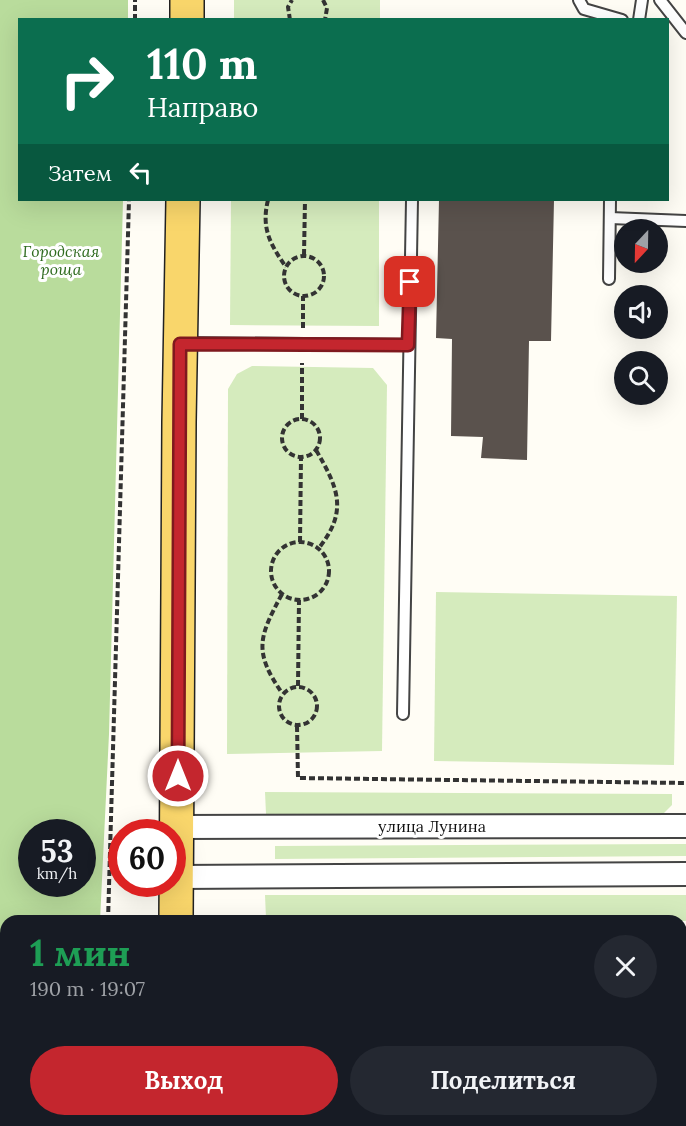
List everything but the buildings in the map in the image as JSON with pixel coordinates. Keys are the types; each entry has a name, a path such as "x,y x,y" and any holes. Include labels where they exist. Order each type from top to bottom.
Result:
{"main road":[{"path":"187,0 187,18"},
{"path":"178,819 180,344 183,201"},
{"path":"176,915 177,897"}],"street":[{"name":"улица Лунина","path":"186,827 686,826"},
{"path":"186,877 686,874"}],"lane":[{"path":"579,0 584,9 615,18"},
{"path":"639,18 642,0"},
{"path":"660,0 686,33"},
{"path":"403,714 412,201"},
{"path":"609,279 610,201"},
{"path":"610,218 686,221"},
{"path":"180,344 408,345"}],"path":[{"path":"135,0 135,18"},
{"path":"290,18 288,8 292,0"},
{"path":"323,0 327,8 325,18"},
{"path":"108,915 129,201"},
{"path":"268,201 266,211 268,237 286,267"},
{"path":"304,255 305,201"},
{"path":"304,255 313,258 319,264 323,272 323,280 312,294 303,296 295,294 284,280 286,267 295,258 304,255"},
{"path":"302,419 310,421 320,434 320,443 316,450 301,457 286,450 283,433 286,426 302,419"},
{"path":"316,450 334,482 338,497 335,522 318,549"},
{"path":"300,542 301,457"},
{"path":"300,542 318,549 325,557 328,576 318,594 299,600 282,594 274,585 271,576 274,556 290,544 300,542"},
{"path":"282,594 265,629 262,644 265,667 282,693"},
{"path":"298,686 299,600"},
{"path":"298,686 306,688 313,694 317,702 317,711 306,724 297,726 289,724 282,718 278,710 278,701 282,693 298,686"},
{"path":"297,726 298,778 686,783"}],"green space":[{"name":"Городская роща","path":"0,0 128,0 128,18 18,18 18,201 123,201 109,734 100,915 0,915"},
{"path":"234,0 380,0 380,18 234,18"},
{"path":"231,201 379,201 379,326 230,325"},
{"path":"252,366 373,368 387,385 382,751 227,754 228,389 237,374"},
{"path":"436,592 677,596 674,765 434,761"},
{"path":"265,792 672,794 672,805 664,813 650,816 266,814"},
{"path":"686,844 686,856 275,859 275,846"},
{"path":"265,895 686,895 686,915 266,915"}],"route":[{"path":"178,776 180,344 408,345 410,282"}]}
